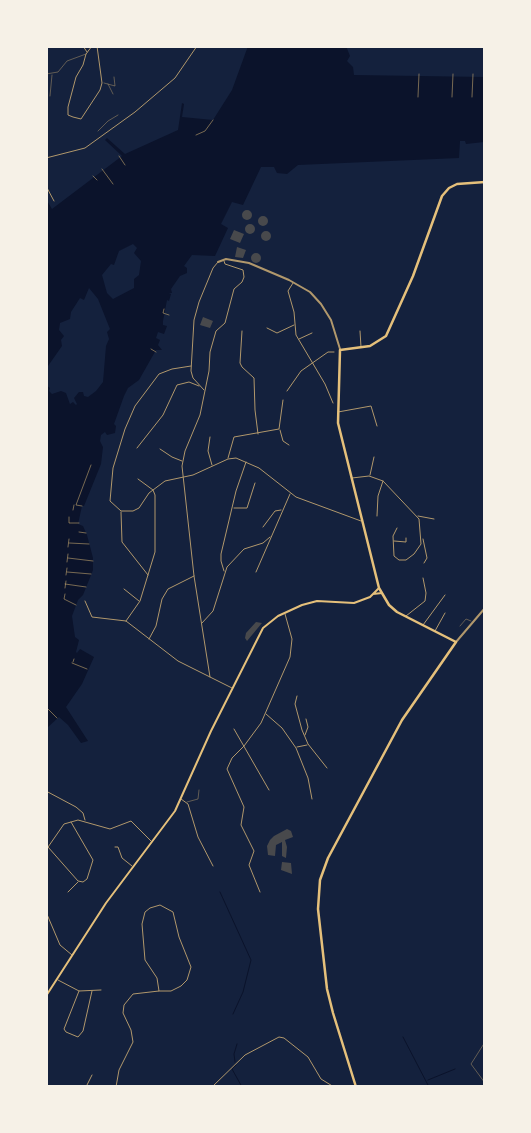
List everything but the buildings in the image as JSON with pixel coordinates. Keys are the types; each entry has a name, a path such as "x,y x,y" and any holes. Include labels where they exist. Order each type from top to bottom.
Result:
{"main road":[{"path":"356,1087 327,989 318,909 321,876 402,720 456,642 392,608 379,588 361,521 337,412 340,350 361,347 380,341 389,331 413,276 442,196 449,188 457,184 485,182"},
{"path":"373,594 379,588"},
{"path":"46,996 133,866 172,816 250,648 263,628 284,613 308,602 321,601 350,604 373,594 382,593"}],"street":[{"path":"83,46 86,53"},
{"path":"92,46 86,53 83,66 76,77 68,115 81,118 95,100 102,83 97,46"},
{"path":"46,158 85,148 175,78 187,64 197,46"},
{"path":"46,186 54,201"},
{"path":"210,677 194,576 182,478 183,461 198,422 205,391 212,343 217,329 224,324 234,289 242,282 244,274 241,269 225,264 224,260"},
{"path":"205,391 193,378 191,366 195,314 213,268 218,262 224,260 249,263 293,282 310,292 321,304 336,329 340,350"},
{"path":"293,282 288,291 294,312 294,325 312,364 325,384 332,403"},
{"path":"267,328 277,333 294,325"},
{"path":"242,331 241,365 254,378 254,410 258,434"},
{"path":"360,331 361,347"},
{"path":"299,339 312,334"},
{"path":"287,391 292,381 312,364 328,352 334,352"},
{"path":"148,575 122,542 121,511 110,501 113,468 125,429 135,406 159,374 172,369 191,366"},
{"path":"137,448 163,415 177,385 189,382 200,387"},
{"path":"283,400 280,429 283,441 289,445"},
{"path":"337,412 370,406 377,426"},
{"path":"228,459 234,437 280,429"},
{"path":"210,437 208,451 212,466"},
{"path":"160,449 172,457 183,461"},
{"path":"370,476 374,457"},
{"path":"121,511 135,510 152,490 165,481 182,478 228,459 246,461 259,468 290,493 361,521"},
{"path":"201,624 207,619 215,606 224,570 221,559 236,491 246,461"},
{"path":"352,478 370,476 383,481 417,516 427,558 424,563"},
{"path":"126,622 140,601 156,543 156,501 152,490 138,479"},
{"path":"377,516 378,496 383,481"},
{"path":"233,508 247,508 255,483"},
{"path":"256,572 290,493"},
{"path":"263,527 275,511 282,510"},
{"path":"417,516 434,520"},
{"path":"397,528 393,541 394,556 402,561 414,554 422,538"},
{"path":"224,570 244,549 263,543 270,536"},
{"path":"393,541 406,542 406,538"},
{"path":"149,640 156,626 162,599 168,589 194,576"},
{"path":"406,617 426,600 423,578"},
{"path":"124,589 140,601"},
{"path":"423,626 445,595"},
{"path":"85,601 90,615 95,618 126,622 178,661 232,688"},
{"path":"456,642 485,608"},
{"path":"260,892 250,865 254,851 241,825 244,807 228,769 229,762 244,746 265,714 292,651 291,635 284,613"},
{"path":"435,631 445,613"},
{"path":"297,696 295,704 308,744 327,768"},
{"path":"265,714 282,728 296,748 308,778 312,799"},
{"path":"305,736 308,727 306,719"},
{"path":"234,729 269,790"},
{"path":"296,748 308,744"},
{"path":"46,790 76,807 83,813 85,821"},
{"path":"181,799 187,802 198,837 213,866"},
{"path":"48,846 78,881 83,882 87,879 93,860 70,821"},
{"path":"46,850 58,831 70,821 85,821 110,829 131,821 152,842"},
{"path":"115,847 118,847 122,858 133,866"},
{"path":"68,892 78,881"},
{"path":"116,1087 122,1063 133,1042 132,1034 122,1013 124,1005 133,994 171,991 181,986 187,980 191,967 179,937 173,912 160,905 150,908 145,912 142,924 145,960 158,978 159,991"},
{"path":"46,912 60,945 73,955"},
{"path":"58,980 79,991 101,990"},
{"path":"79,991 64,1027 66,1032 77,1037 81,1035 92,991"},
{"path":"212,1087 245,1055 279,1037 284,1038 308,1057 321,1079 334,1087"},
{"path":"86,1087 92,1075"}],"lane":[{"path":"46,74 58,72 67,61 86,53"},
{"path":"50,96 53,79 51,74"},
{"path":"102,83 107,82 115,85 114,77"},
{"path":"107,82 113,94"},
{"path":"98,131 108,121 118,115"},
{"path":"460,626 466,619 472,622"},
{"path":"187,802 198,799 198,790"},
{"path":"485,1042 471,1064 485,1083"}],"path":[{"path":"418,97 419,74"},
{"path":"452,97 453,74"},
{"path":"472,97 473,74"},
{"path":"196,135 205,132 213,120"},
{"path":"119,156 125,164"},
{"path":"102,169 113,184"},
{"path":"93,176 97,180"},
{"path":"164,309 163,313 169,316"},
{"path":"152,349 156,352"},
{"path":"73,510 91,466"},
{"path":"76,505 82,506"},
{"path":"69,517 69,523 78,524"},
{"path":"78,532 86,533"},
{"path":"68,547 69,539"},
{"path":"69,543 89,544"},
{"path":"67,562 68,554"},
{"path":"68,558 93,561"},
{"path":"66,575 67,568"},
{"path":"67,572 91,574"},
{"path":"65,588 66,580"},
{"path":"65,584 86,587"},
{"path":"65,594 64,599 76,605"},
{"path":"70,668 74,659"},
{"path":"72,663 87,669"},
{"path":"47,708 57,718"}],"water":[{"path":"248,46 346,46 350,56 347,61 353,67 354,75 485,77 484,142 466,144 465,141 460,141 459,158 298,165 287,174 277,173 274,167 261,167 243,205 232,202 221,224 228,228 215,256 192,255 184,266 187,268 187,273 180,276 171,289 172,293 169,293 171,294 169,301 167,300 163,321 163,325 167,326 164,334 158,332 156,338 160,340 158,345 162,350 156,350 139,380 128,388 114,424 116,426 115,433 107,435 105,432 101,435 100,441 103,447 101,464 84,506 82,506 78,524 83,526 87,535 93,558 93,570 72,616 75,637 79,640 76,652 80,649 94,657 82,684 66,707 88,741 81,743 68,725 59,717 48,727 46,733 46,385 50,388 49,391 52,394 61,391 66,393 71,407 70,404 73,402 77,404 74,398 79,392 83,392 84,396 88,397 96,391 103,382 106,346 109,339 107,332 110,329 98,299 89,288 84,300 80,298 71,312 70,319 60,323 59,330 64,336 61,340 62,346 48,366 46,374 46,199 52,209 122,156 105,140 107,138 125,154 178,130 182,103 184,104 182,117 213,120 232,90","holes":["133,244 137,248 134,253 141,261 139,275 134,279 134,288 113,299 107,293 102,275 111,264 114,265 119,251"]}],"waterway":[{"path":"220,892 251,960 243,992 233,1014"},
{"path":"403,1037 429,1087"},
{"path":"235,1062 234,1054 237,1044"},
{"path":"236,1065 232,1069 242,1087"},
{"path":"428,1080 455,1069"}]}
